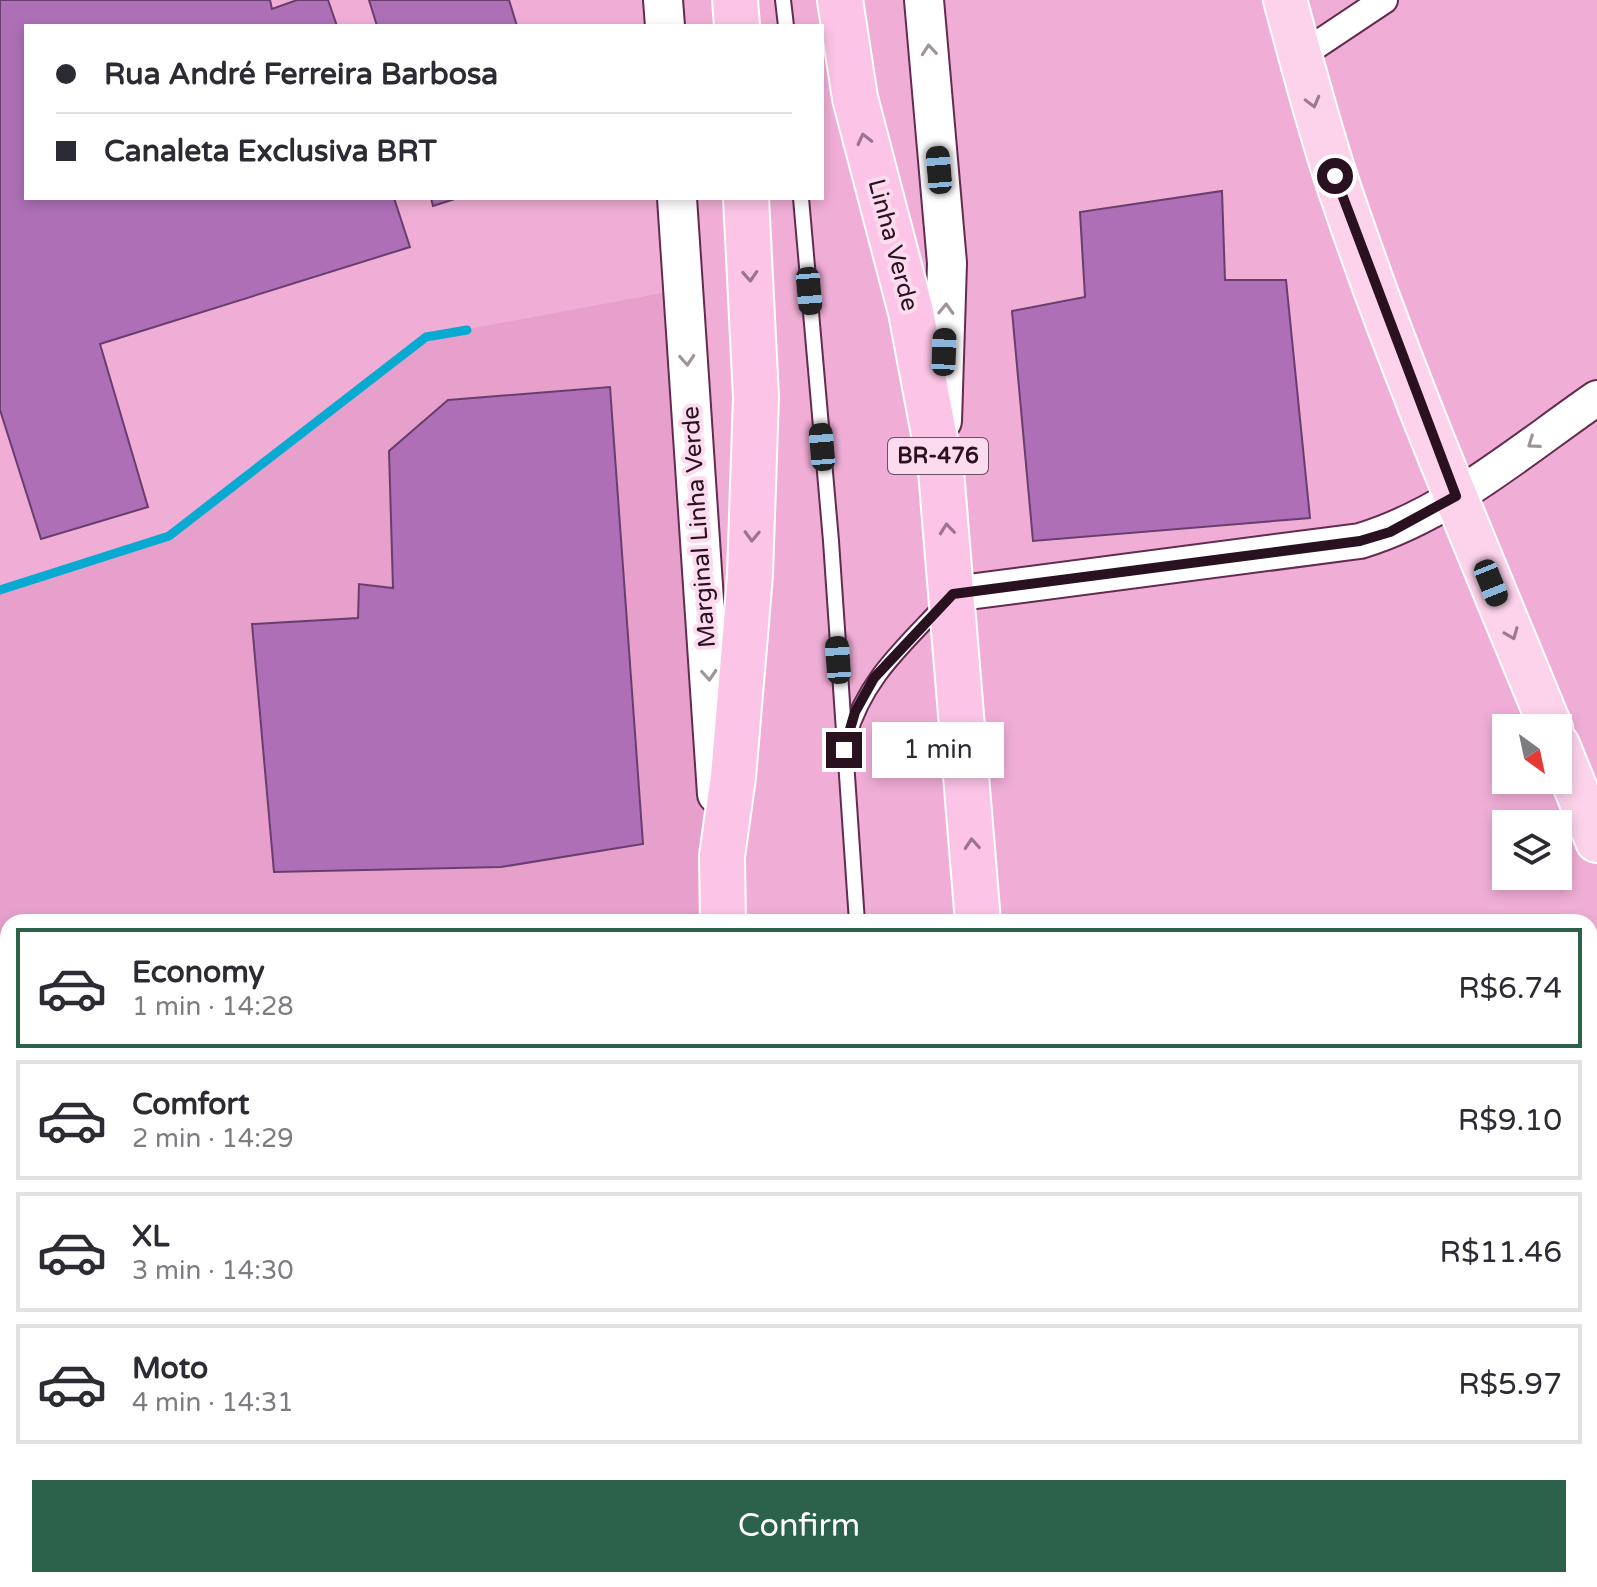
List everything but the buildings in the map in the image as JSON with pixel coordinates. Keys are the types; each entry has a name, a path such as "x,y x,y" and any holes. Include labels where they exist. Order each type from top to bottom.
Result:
{"highway":[{"path":"735,0 737,24"},
{"name":"Linha Verde","path":"840,0 855,98 911,312 941,471 977,914"},
{"path":"723,914 722,856 733,777 751,560 756,397 746,200"}],"main road":[{"path":"663,0 665,24"},
{"path":"924,0 947,263 941,471"},
{"path":"1285,0 1324,139 1358,240 1456,496 1545,714"},
{"name":"Marginal Linha Verde","path":"677,200 722,856"},
{"path":"1572,779 1597,841"}],"street":[{"path":"1300,56 1384,0"},
{"path":"953,594 1360,541 1390,532 1456,496 1597,398"}],"lane":[{"path":"783,0 786,24"},
{"path":"801,200 831,541 856,914"},
{"path":"844,750 855,712 874,678 953,594"}],"shaded area":[{"path":"683,289 723,914 0,914 0,590 169,536 426,337"}],"waterway":[{"path":"0,590 169,536 426,337 467,330"}],"route":[{"path":"844,750 855,712 874,678 953,594 1360,541 1390,532 1456,496 1335,176"}]}
